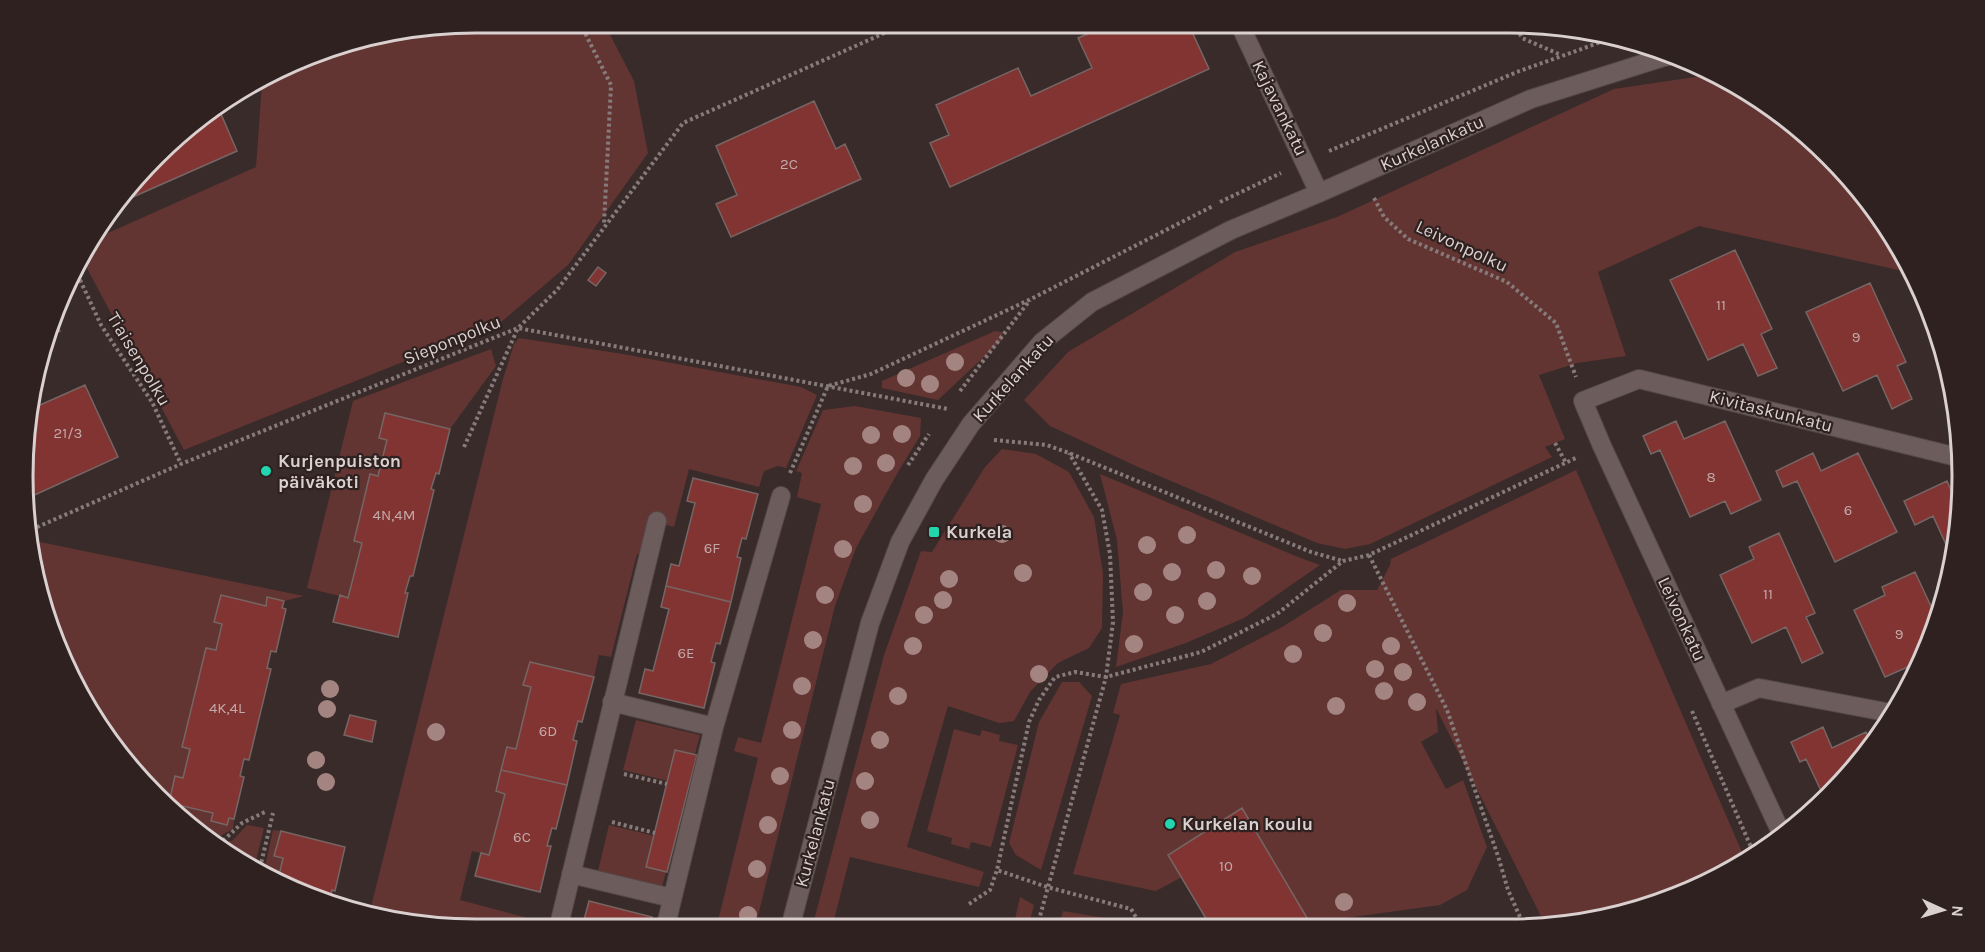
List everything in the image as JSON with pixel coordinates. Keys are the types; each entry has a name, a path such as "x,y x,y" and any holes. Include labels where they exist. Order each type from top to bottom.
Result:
{"street":[{"name":"Kajavankatu","path":"1244,33 1319,193"},
{"name":"Kurkelankatu","path":"792,919 870,623 900,542 934,480 971,424 1042,342 1092,302 1231,230 1531,99 1657,59"},
{"name":"Kivitaskunkatu","path":"1583,401 1639,379 1951,456"},
{"name":"Leivonkatu","path":"1583,401 1779,827"},
{"path":"667,919 714,728 781,496"},
{"path":"560,919 657,521"},
{"path":"1721,704 1759,688 1884,712"},
{"path":"612,702 714,728"},
{"path":"571,874 672,898"}],"path":[{"path":"586,33 612,86 604,226"},
{"name":"Sieponpolku","path":"36,527 181,464 518,328 557,290 683,123 883,33"},
{"path":"1520,33 1522,38 1562,56"},
{"name":"Leivonpolku","path":"1348,143 1384,217 1408,239 1508,282 1556,323 1583,401"},
{"name":"Tiaisenpolku","path":"79,279 101,325 152,402 181,464"},
{"path":"828,386 871,374 1031,299 954,399"},
{"path":"464,447 518,328 947,408 971,424"},
{"path":"781,496 828,386"},
{"path":"1014,442 1047,445 1311,552 1342,561"},
{"path":"1555,443 1566,463"},
{"path":"969,904 990,890 997,870 1029,723 1039,700 1055,677 1075,672 1106,677 1201,652 1277,614 1342,561 1369,555 1602,446"},
{"path":"1039,919 1106,677 1113,622 1110,554 1102,510 1069,453"},
{"path":"1369,555 1447,710 1508,890 1521,919"},
{"path":"597,767 667,784"},
{"path":"224,840 242,823 267,811"},
{"path":"261,864 273,813"},
{"path":"585,815 655,833"},
{"path":"997,870 1047,887 1131,909 1137,919"}],"shaded area":[{"path":"609,33 634,81 648,153 568,265 500,323 184,450 86,266 105,234 256,167 262,88 306,67 361,48 447,34"},
{"path":"1699,76 1730,92 1779,125 1822,163 1860,206 1901,271 1699,226 1598,272 1626,356 1577,363 1539,375 1565,439 1545,447 1552,457 1370,544 1345,549 1317,543 1138,467 1050,426 1024,400 1068,352 1235,252 1337,217 1614,89"},
{"path":"995,331 1002,332 1003,339 938,400 882,388 882,381"},
{"path":"519,338 623,354 801,387 817,395 786,468 778,466 764,471 759,487 689,469 674,527 652,521 643,554 637,554 611,657 599,655 594,677 529,663 523,685 531,687 516,749 497,791 505,794 489,855 472,851 460,900 532,919 447,918 371,906 503,379 514,344"},
{"path":"491,349 496,366 450,429 385,413 387,440 378,476 370,475 354,540 362,543 348,598 307,588 353,401"},
{"path":"855,406 921,418 920,436 856,548 835,606 757,919 718,919 758,758 734,751 738,737 761,743 821,504 797,497 802,473 796,471 823,410"},
{"path":"1002,449 1036,454 1069,472 1094,517 1103,573 1102,628 1089,648 1058,663 1030,692 1014,721 999,723 948,706 907,847 984,872 979,887 850,857 834,919 814,919 884,655 921,551 932,552 985,467"},
{"path":"1576,470 1742,852 1679,885 1624,904 1542,918 1436,708 1438,732 1421,742 1446,789 1463,780 1487,847 1467,890 1440,905 1339,919 1308,919 1242,809 1168,854 1182,877 1156,891 1073,874 1120,715 1113,713 1121,684 1211,664 1282,627 1341,590 1377,590 1391,559"},
{"path":"1100,474 1320,565 1244,618 1186,643 1116,667 1123,612 1117,540"},
{"path":"39,543 304,596 284,601 268,597 266,606 221,595 214,622 222,624 216,650 206,648 183,747 190,749 183,778 175,776 170,796 125,746 92,697 67,646 57,618 48,591"},
{"path":"1062,682 1079,682 1092,696 1041,870 1016,855 1009,843 1039,722"},
{"path":"636,720 700,735 695,754 675,750 668,781 623,770"},
{"path":"954,729 980,736 982,730 1000,735 999,741 1018,745 991,847 971,842 969,849 951,844 952,838 927,831"},
{"path":"179,805 213,813 211,821 227,825 229,818 234,819 233,829 219,836"},
{"path":"247,825 264,828 256,861 228,842"},
{"path":"609,825 655,836 666,872 661,890 597,875"},
{"path":"273,830 281,831 275,856 283,858 280,873 265,866"},
{"path":"1020,897 1034,905 1030,919 1015,919"},
{"path":"1063,911 1110,919 1061,919"}],"building":[{"path":"1090,33 1193,33 1209,69 950,187 930,143 949,135 936,105 1018,68 1031,96 1092,68 1078,38"},
{"path":"814,101 836,149 845,144 861,179 731,237 716,204 737,195 716,146"},
{"path":"221,114 237,151 132,197 184,143"},
{"path":"1735,250 1772,329 1761,334 1777,368 1758,376 1743,344 1708,360 1670,280"},
{"path":"598,267 606,273 596,286 588,280"},
{"path":"1870,283 1906,362 1897,366 1912,399 1892,409 1877,375 1843,391 1806,312"},
{"path":"85,385 118,457 34,495 34,447 39,405"},
{"path":"385,413 450,429 439,474 436,473 431,489 434,490 413,576 410,576 405,593 408,593 398,637 333,622 340,595 348,598 362,543 354,541 370,474 378,476 387,440 379,438"},
{"path":"1676,421 1684,439 1725,421 1761,500 1731,514 1725,501 1690,517 1660,450 1651,454 1643,436"},
{"path":"1813,453 1821,471 1858,453 1897,532 1835,562 1797,481 1783,487 1776,471"},
{"path":"693,478 758,494 746,539 742,538 737,557 741,558 731,602 666,586 671,564 679,566 695,503 687,501"},
{"path":"1947,481 1951,491 1946,545 1933,516 1915,525 1904,501"},
{"path":"1779,533 1815,613 1806,617 1823,653 1802,663 1786,627 1752,643 1720,575 1754,559 1749,547"},
{"path":"1915,572 1932,607 1908,667 1885,677 1854,610 1885,595 1882,587"},
{"path":"666,586 731,602 720,644 716,643 711,662 715,663 704,708 639,693 645,669 653,671 669,609 661,607"},
{"path":"221,595 266,606 267,597 284,601 282,608 286,609 276,652 271,651 267,668 271,669 249,760 244,759 240,776 244,777 234,819 229,818 227,825 211,821 213,813 180,806 171,796 175,776 183,778 190,749 182,747 206,648 216,650 222,624 214,622"},
{"path":"530,662 594,677 582,722 578,721 573,740 577,741 567,785 501,770 507,747 516,749 531,687 523,685"},
{"path":"350,715 376,721 372,742 344,735"},
{"path":"1823,727 1832,748 1866,732 1868,735 1821,790 1806,759 1800,762 1791,742"},
{"path":"675,750 697,755 667,872 646,867"},
{"path":"501,770 567,785 556,829 552,828 547,846 551,846 540,892 475,876 481,853 489,855 505,794 496,791"},
{"path":"1242,808 1308,919 1206,919 1168,855"},
{"path":"281,831 345,847 335,891 332,890 331,894 280,873 283,858 274,856"},
{"path":"589,901 652,917 652,919 584,919"}],"place":[{"name":"Kurjenpuiston päiväkoti","path":"266,471"},
{"name":"Kurkela","path":"934,532"},
{"name":"Kurkelan koulu","path":"1170,824"}]}
